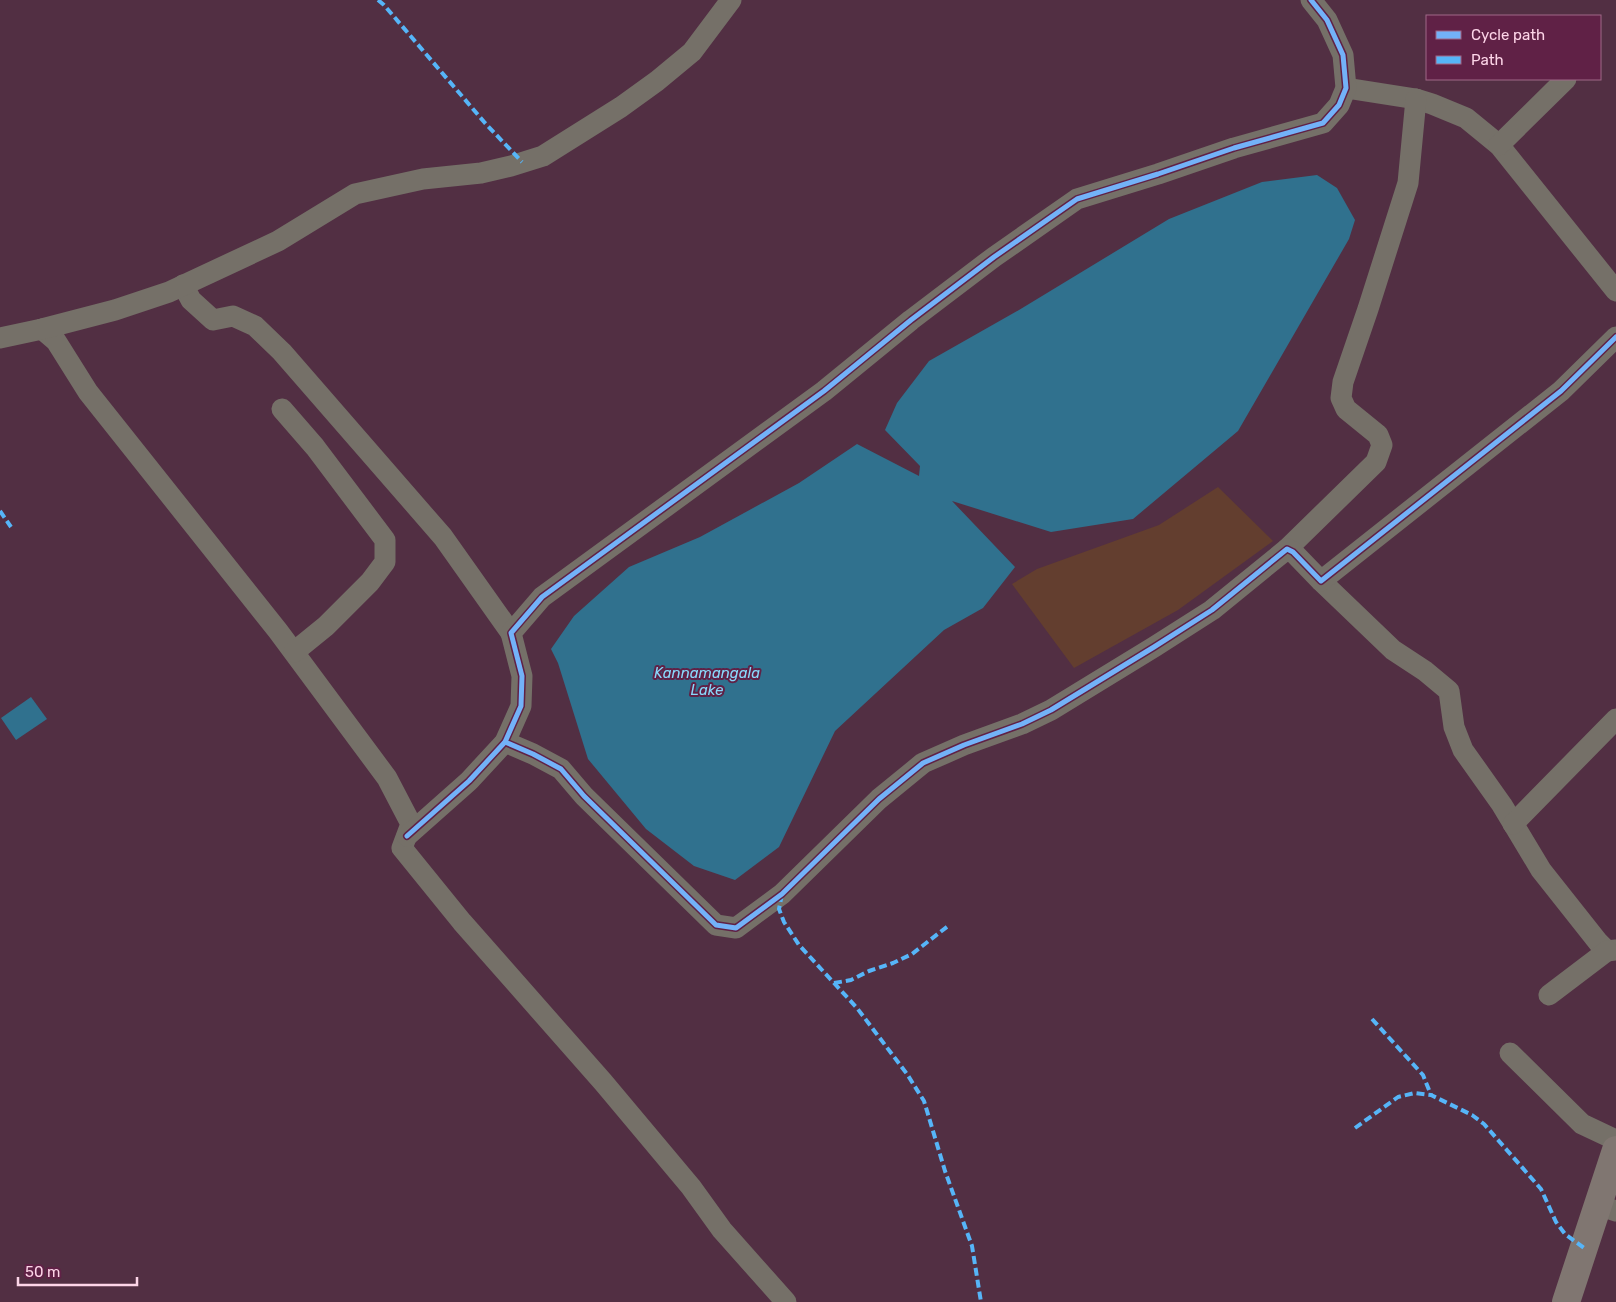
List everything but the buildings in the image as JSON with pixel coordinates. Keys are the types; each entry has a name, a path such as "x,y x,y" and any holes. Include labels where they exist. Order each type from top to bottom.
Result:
{"main road":[{"path":"1566,1302 1607,1208 1616,1150"}],"street":[{"path":"0,338 42,330 115,310 169,292 278,241 355,194 424,179 481,173 543,156 621,107 678,64 692,52 731,0"},
{"path":"511,633 542,597 824,391 911,320 979,268 1076,199 1234,148 1323,122 1340,105 1346,88 1343,55 1327,20 1311,0"},
{"path":"1499,145 1565,80"},
{"path":"1346,88 1416,99 1466,118 1499,145 1616,291"},
{"path":"505,742 561,769 602,815 716,925 736,928 782,894 879,799 923,763 964,745 1022,724 1051,710 1212,610 1287,549 1376,462 1382,446 1378,435 1346,409 1341,398 1343,382 1408,183 1416,99"},
{"path":"183,285 192,300 213,320 233,316 255,326 282,352 444,537 511,633 522,676 521,706 505,742 469,780 407,836"},
{"path":"42,330 56,341 88,392 294,652 387,778 411,824 402,848 462,922 603,1082 691,1187 722,1230 786,1302"},
{"path":"1321,582 1561,391 1616,337"},
{"path":"282,409 316,447 385,540 385,562 370,582 326,626 294,652"},
{"path":"1287,549 1293,552 1321,582 1393,650 1449,691 1454,726 1463,750 1502,805 1541,870 1598,942 1612,951 1549,995"},
{"path":"1513,824 1616,719"},
{"path":"1510,1053 1582,1124 1616,1140"}],"shaded area":[{"path":"1218,487 1273,541 1178,610 1074,668 1012,584 1037,569 1159,525"}],"water":[{"name":"Kannamangala Lake","path":"1317,175 1337,188 1355,220 1349,239 1238,431 1133,519 1051,532 952,501 1015,567 983,608 944,630 835,731 779,847 735,880 694,866 646,829 588,759 558,663 551,649 574,616 629,567 700,537 799,483 857,444 919,476 920,466 885,430 897,403 929,361 1019,310 1169,219 1262,182"},
{"path":"31,697 47,719 16,740 1,718"}],"marked path":[{"path":"378,0 485,123 522,162"},
{"path":"0,511 11,527"},
{"path":"782,894 779,909 784,922 799,945 857,1008 907,1074 924,1101 945,1171 972,1246 981,1302"},
{"path":"834,983 851,980 912,954 948,926"},
{"path":"1372,1019 1423,1075 1431,1095"},
{"path":"1355,1128 1398,1097 1415,1093 1431,1095 1472,1115 1484,1124 1541,1189 1556,1222 1565,1234 1584,1248"}],"cycle path":[{"path":"407,836 469,781 505,742 521,706 522,676 511,633 542,597 824,391 911,320 994,257 1077,199 1234,148 1323,123 1339,105 1346,88 1343,55 1327,20 1311,0"},
{"path":"505,742 561,769 584,796 716,925 736,928 782,894 879,799 923,763 964,745 1022,724 1051,710 1212,610 1287,549 1293,552 1321,581 1561,391 1616,337"}]}
